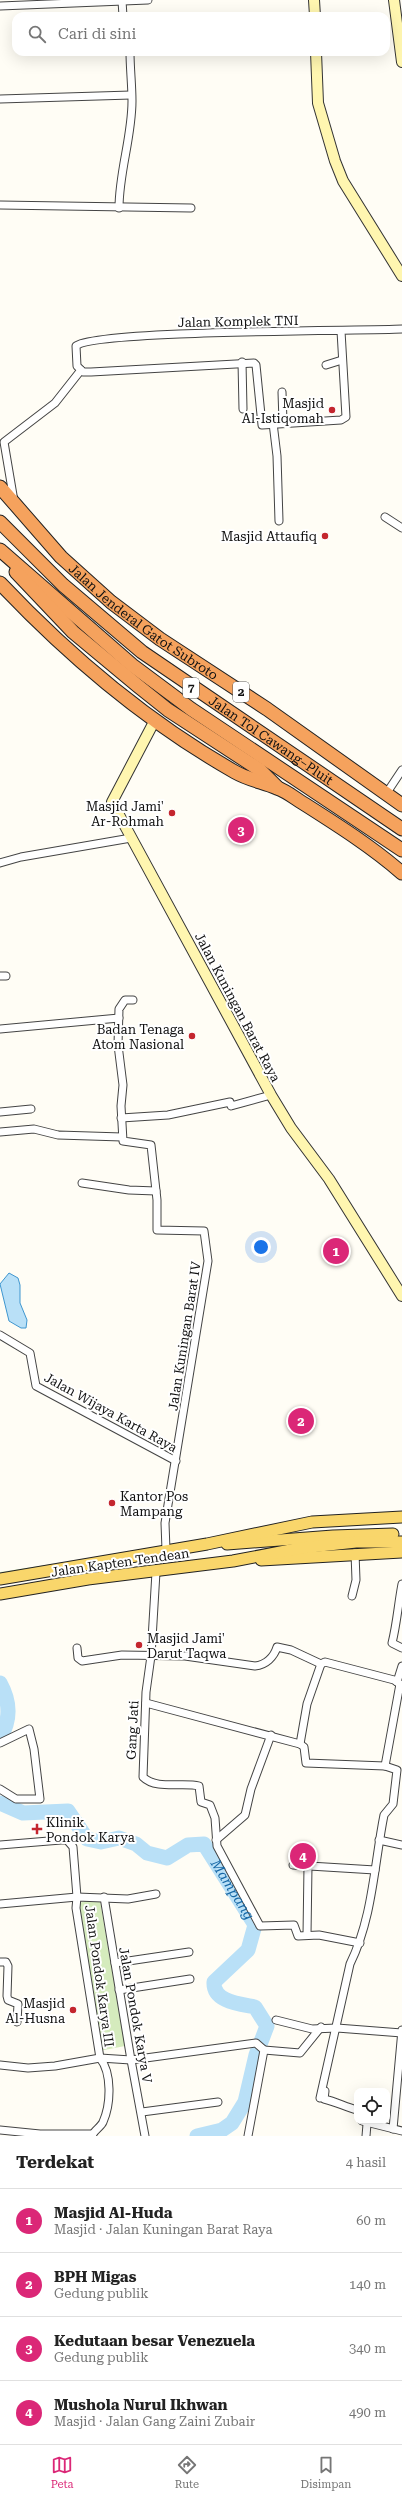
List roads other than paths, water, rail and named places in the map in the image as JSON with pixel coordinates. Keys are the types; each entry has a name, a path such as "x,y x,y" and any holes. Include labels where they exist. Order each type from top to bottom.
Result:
{"highway":[{"name":"Jalan Jenderal Gatot Subroto","path":"0,487 61,557 116,606 160,639 266,709 402,805"},
{"name":"Jalan Tol Cawang–Pluit","path":"0,522 63,586 142,652 402,829"},
{"name":"Jalan Tol Cawang–Pluit","path":"0,550 138,670 191,709 402,850"},
{"path":"0,550 23,581 73,632 168,710 260,770 278,788 388,861 402,873"},
{"path":"0,583 27,612 89,668 155,720 236,772 262,784 278,788"},
{"path":"388,861 402,867"}],"main road":[{"name":"Jalan Kapten Tendean","path":"0,1579 206,1544 312,1522 402,1517"},
{"name":"Jalan Kapten Tendean","path":"206,1544 333,1540 402,1534"},
{"name":"Jalan Kapten Tendean","path":"0,1594 88,1579 156,1572 244,1560 277,1551 333,1540 402,1542"},
{"name":"Jalan Kapten Tendean","path":"244,1560 276,1560 355,1553 402,1552"}],"street":[{"path":"0,6 148,0"},
{"path":"314,0 315,12"},
{"path":"394,0 402,62"},
{"path":"122,1 123,12"},
{"path":"119,208 119,191 124,169 131,96 130,56"},
{"path":"316,56 318,103 335,162 343,181 401,274"},
{"path":"0,99 131,96"},
{"path":"0,205 191,208"},
{"name":"Jalan Komplek TNI","path":"81,370 77,366 76,346 85,341 136,336 402,329"},
{"path":"14,503 4,442 55,403 81,370 144,369 242,362 254,363 256,365 260,421 262,425 283,422 341,420 346,417 341,331"},
{"path":"326,365 342,360"},
{"path":"242,362 243,409"},
{"path":"282,392 283,422"},
{"path":"337,400 345,404"},
{"path":"273,423 277,456 279,521"},
{"path":"385,517 402,528"},
{"name":"Jalan Kuningan Barat Raya","path":"155,720 112,799 131,838 271,1095 291,1128 329,1179 402,1296"},
{"path":"386,794 402,770"},
{"path":"0,863 21,857 131,838"},
{"path":"0,1132 34,1129 58,1135 122,1137 121,1118 123,1085 118,1045 119,1009 122,1002 133,1000"},
{"path":"0,1029 119,1018"},
{"path":"121,1118 168,1115 230,1102 231,1106 271,1095"},
{"path":"0,1112 31,1109"},
{"name":"Jalan Kuningan Barat IV","path":"122,1137 125,1142 150,1143 156,1191 157,1230 204,1231 208,1261 176,1461"},
{"path":"82,1183 129,1190 156,1191"},
{"name":"Jalan Wijaya Karta Raya","path":"0,1335 30,1353 36,1386 176,1461 165,1523 166,1550"},
{"path":"352,1596 356,1580 355,1553"},
{"name":"Gang Jati","path":"156,1572 152,1656 146,1703 144,1777 147,1780 162,1783 199,1786 201,1802 210,1805 215,1814 216,1837"},
{"path":"402,1584 396,1613 398,1620 392,1643 402,1648"},
{"path":"77,1648 78,1658 82,1661 122,1655 185,1656 255,1666 262,1665 269,1660 274,1655 277,1647 291,1650 321,1664 325,1662 381,1676 399,1683"},
{"path":"300,1744 307,1704 321,1664"},
{"path":"385,1766 402,1666"},
{"path":"146,1703 271,1735 300,1744 304,1747 306,1763 385,1766 395,1768 397,1772 393,1804 384,1815 367,1918 360,1943 350,1964 320,2098"},
{"path":"0,1742 29,1729 34,1749 40,1799 16,1799 0,1789"},
{"path":"271,1735 251,1789 246,1815 216,1837 222,1856 260,1926 294,1925 298,1936 320,1935 360,1943"},
{"name":"Jalan Pondok Karya III","path":"0,1845 67,1840 73,1846 77,1897 76,1908 100,2058 104,2063 109,2108 102,2124 92,2135"},
{"path":"379,1840 402,1845"},
{"path":"292,1864 375,1870"},
{"path":"307,1935 308,1866"},
{"path":"0,1904 77,1897 128,1899 156,1894"},
{"name":"Jalan Pondok Karya V","path":"104,1897 130,2060 142,2112 145,2136"},
{"path":"115,1963 189,1952"},
{"path":"0,1962 6,1962 8,1966 7,1996 8,2000 18,2004 17,2022"},
{"path":"119,1990 190,1979"},
{"path":"276,2020 312,2029 321,2027 336,2031 402,2033"},
{"path":"0,2065 28,2068 55,2066 100,2058 130,2060 261,2047 300,2053 321,2027"},
{"path":"393,2129 402,2030"},
{"path":"336,2031 337,2038 324,2099 340,2102 345,2107 354,2109"},
{"path":"248,2136 261,2047"},
{"path":"142,2112 218,2102"},
{"path":"365,2124 366,2136"},
{"path":"373,2124 402,2131"},
{"path":"0,2130 40,2134 92,2135"}],"water":[{"path":"9,1273 18,1278 20,1285 20,1303 27,1320 26,1328 21,1328 9,1321 0,1284"}],"waterway":[{"name":"Mampang","path":"0,1683 6,1697 8,1710 6,1724 0,1738"},
{"name":"Mampang","path":"0,1803 23,1813 68,1811 87,1839 101,1842 119,1838 136,1844 147,1853 167,1858 188,1845 204,1844 255,1925 248,1950 214,1982 215,1989 223,1998 235,2003 255,2007 267,2026 256,2055 245,2102 232,2123 222,2130 197,2136"}],"place":[{"name":"Masjid Al-Istiqomah","path":"332,410"},
{"name":"Masjid Attaufiq","path":"325,536"},
{"name":"Masjid Jami' Ar-Rohmah","path":"172,813"},
{"name":"Kedutaan besar Venezuela","path":"241,830"},
{"name":"Badan Tenaga Atom Nasional","path":"192,1036"},
{"name":"Masjid Al-Huda","path":"336,1251"},
{"name":"BPH Migas","path":"301,1421"},
{"name":"Kantor Pos Mampang","path":"112,1503"},
{"name":"Masjid Jami' Darut Taqwa","path":"139,1645"},
{"name":"Klinik Pondok Karya","path":"37,1829"},
{"name":"Mushola Nurul Ikhwan","path":"303,1856"},
{"name":"Masjid Al-Husna","path":"73,2010"}]}
